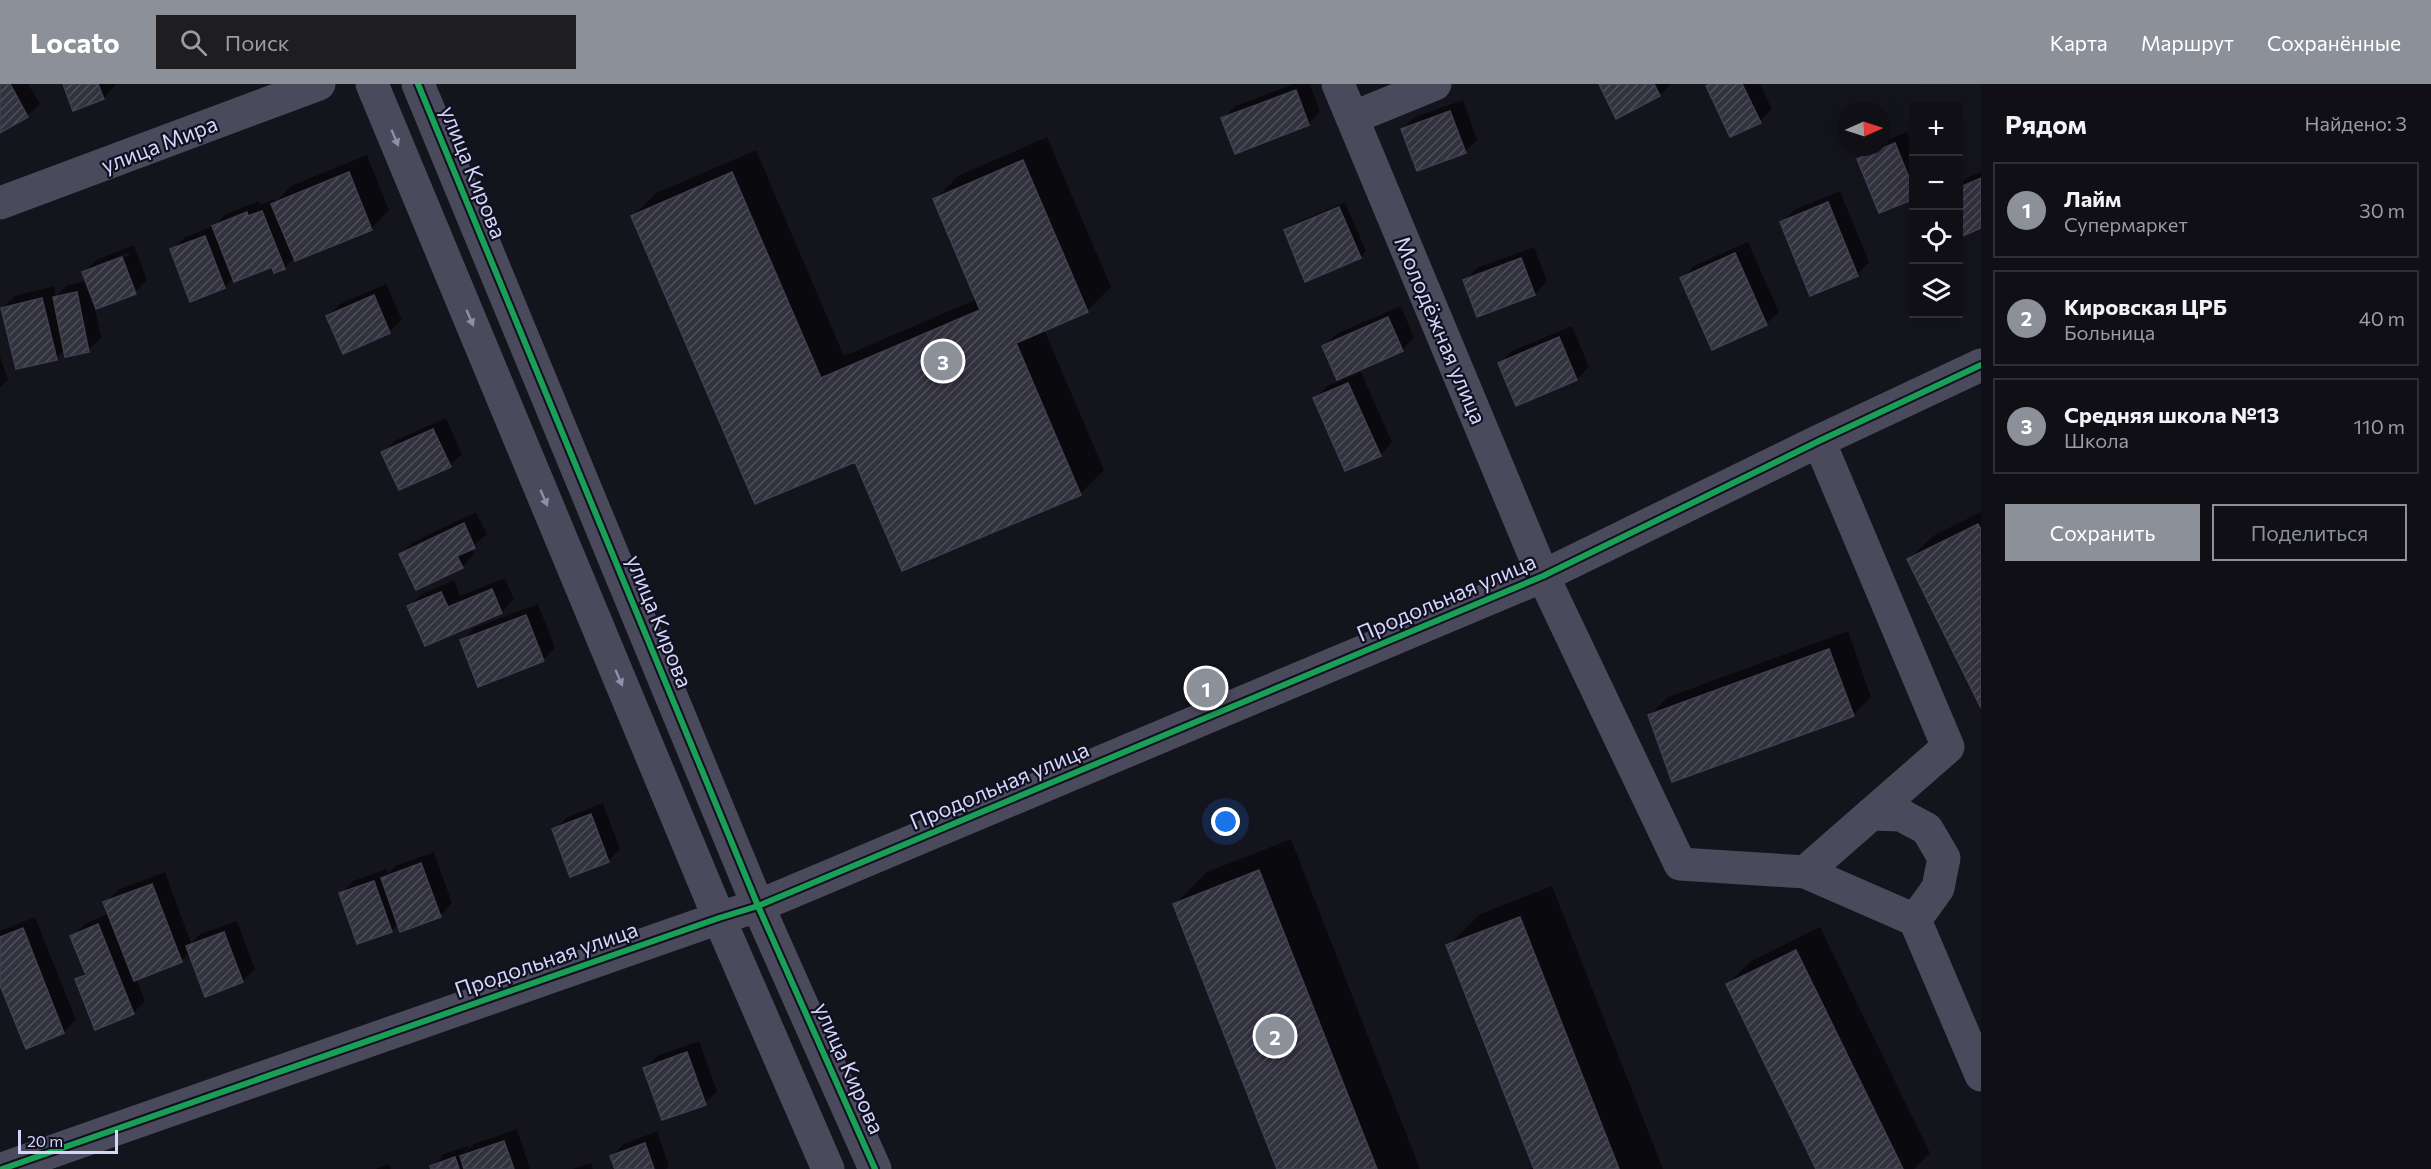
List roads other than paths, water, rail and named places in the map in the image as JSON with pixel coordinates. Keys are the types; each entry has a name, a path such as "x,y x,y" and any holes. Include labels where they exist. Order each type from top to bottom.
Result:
{"street":[{"name":"улица Мира","path":"0,203 319,84"},
{"path":"372,84 719,918 828,1169"},
{"name":"улица Кирова","path":"418,84 758,906 875,1169"},
{"name":"Молодёжная улица","path":"1338,84 1544,576 1680,864 1805,872"},
{"path":"1352,118 1435,84"},
{"name":"Продольная улица","path":"2,1169 758,906 1544,576 1819,441 1981,365"},
{"path":"1819,441 1948,747 1805,872 1915,920 1981,1075"},
{"path":"1871,814 1901,815 1927,829 1944,858 1938,888 1915,920"}],"place":[{"name":"Средняя школа №13","path":"943,361"},
{"name":"Лайм","path":"1206,688"},
{"name":"Кировская ЦРБ","path":"1275,1036"}]}
